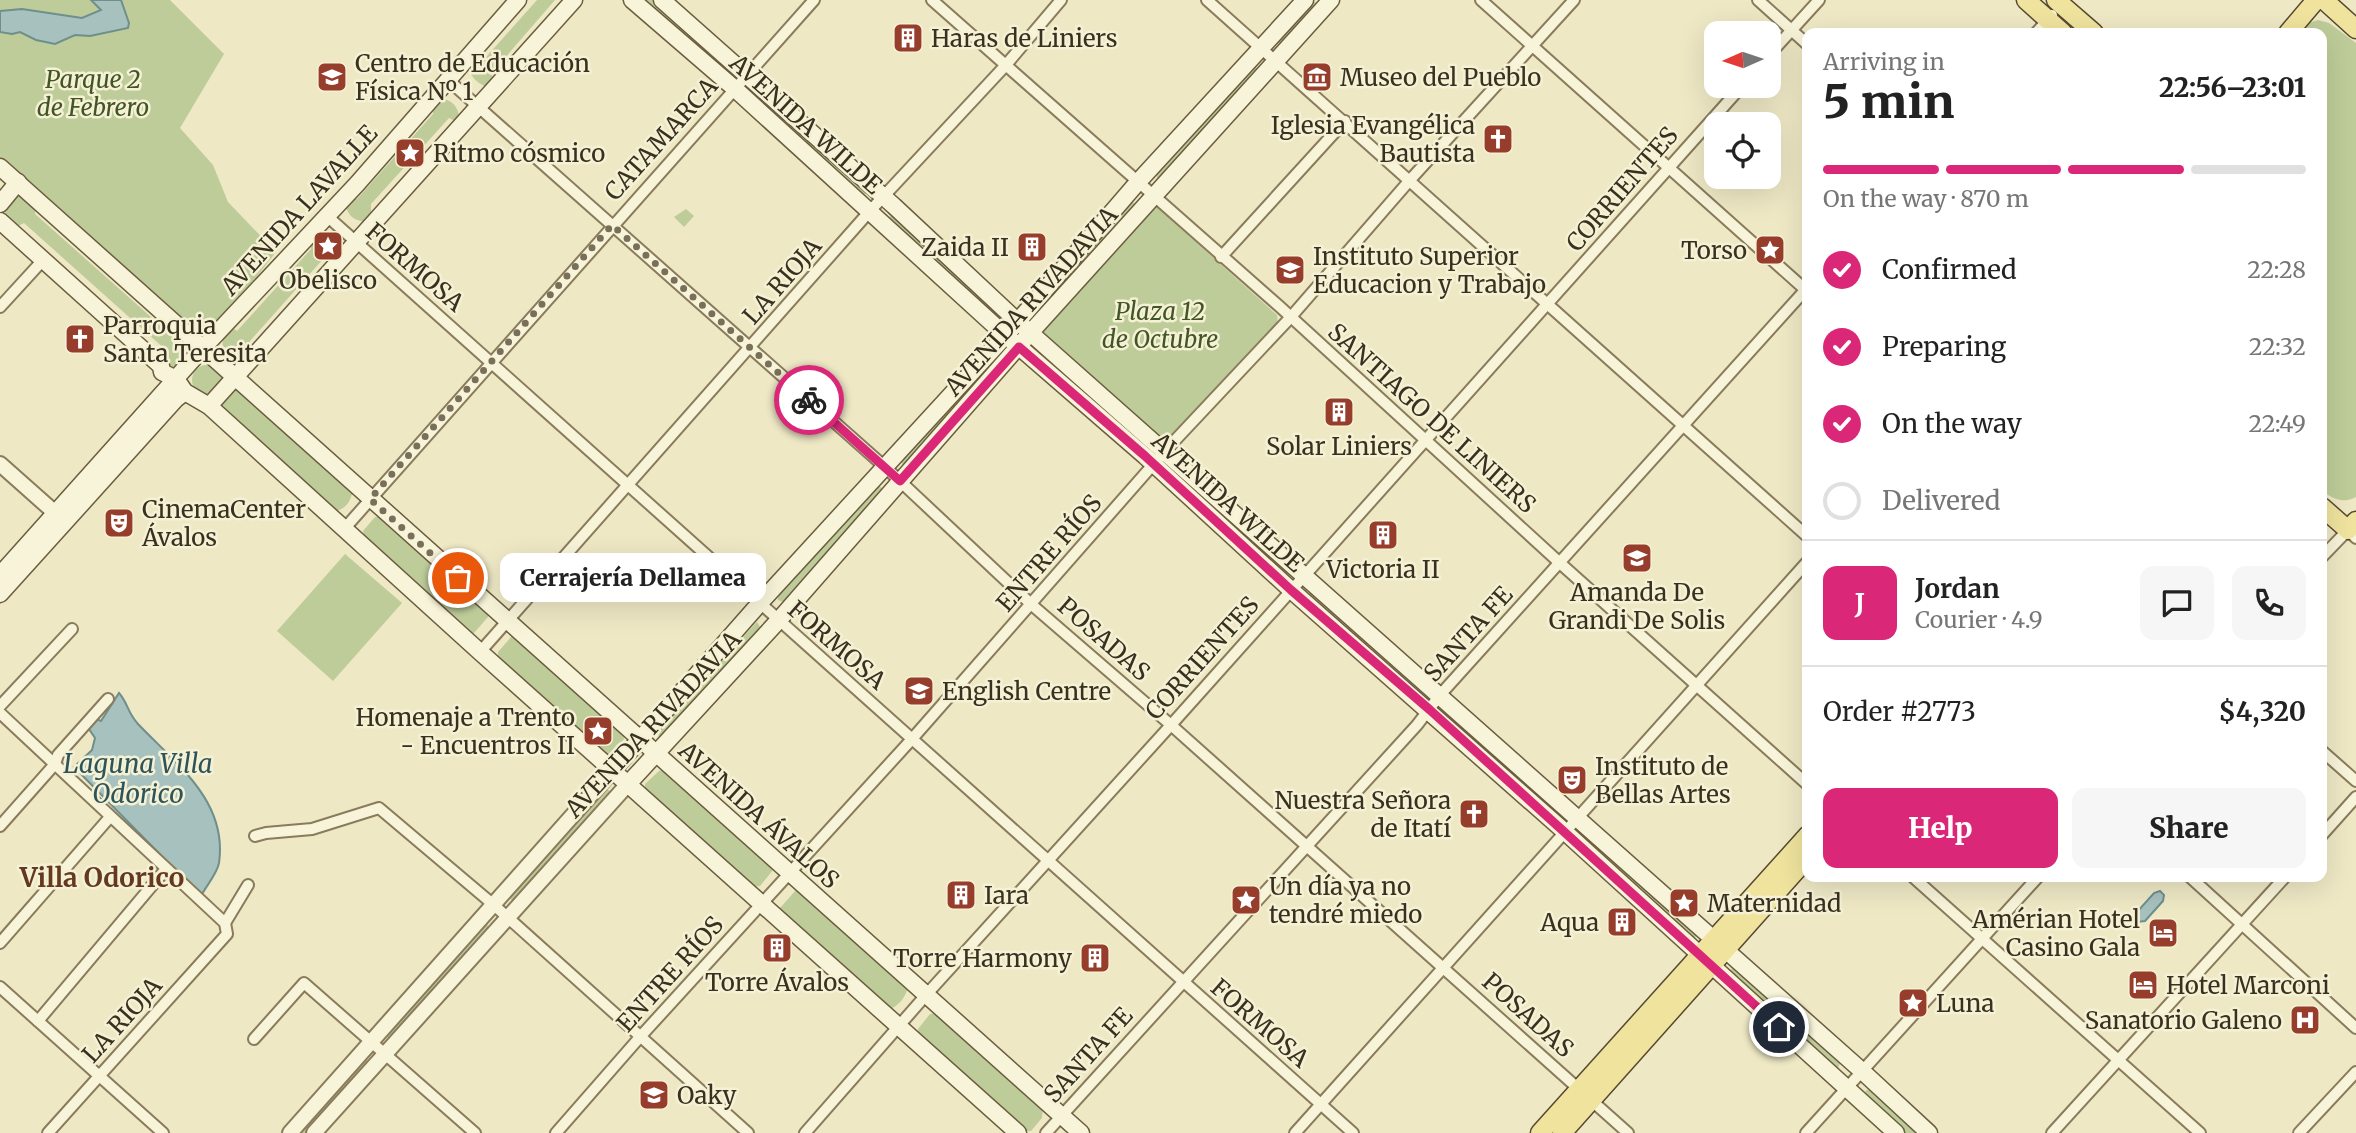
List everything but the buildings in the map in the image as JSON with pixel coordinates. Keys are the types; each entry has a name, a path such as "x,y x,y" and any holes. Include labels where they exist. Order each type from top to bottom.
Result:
{"main road":[{"name":"AVENIDA LAVALLE","path":"0,575 60,518 181,386 204,348 327,216 518,0"},
{"path":"209,406 574,0"},
{"name":"AVENIDA WILDE","path":"632,0 734,88 1019,347 1154,464 1291,590 1430,710 1896,1133"},
{"name":"AVENIDA WILDE","path":"662,0 883,197 1017,321 1929,1133"},
{"name":"AVENIDA RIVADAVIA","path":"613,770 759,604 1006,335 1138,182 1305,0"},
{"name":"AVENIDA RIVADAVIA","path":"628,784 778,621 1031,332 1155,198 1331,0"},
{"path":"2026,0 2058,28"},
{"path":"2292,28 2316,0"},
{"path":"2324,0 2356,29"},
{"path":"2061,2 2089,28"},
{"name":"AVENIDA ÁVALOS","path":"0,167 1081,1133"},
{"path":"0,204 18,182"},
{"path":"0,221 161,366 162,372 209,406 1018,1133"},
{"path":"2327,511 2353,530"},
{"name":"AVENIDA LAVALLE","path":"0,594 60,518"},
{"path":"1540,1133 1585,1094 1705,961 1802,842"},
{"path":"1718,945 1802,863"},
{"path":"1562,1133 1585,1094"}],"street":[{"name":"CATAMARCA","path":"345,528 814,0"},
{"name":"SANTIAGO DE LINIERS","path":"932,0 1802,780"},
{"name":"LA RIOJA","path":"480,652 869,212 1005,66 1061,0"},
{"path":"1207,0 1802,532"},
{"path":"1481,0 1802,285"},
{"name":"ENTRE RÍOS","path":"556,1133 1032,605 1165,451 1290,318 1410,180 1574,0"},
{"path":"1758,0 1802,39"},
{"path":"1782,41 1819,0"},
{"path":"2040,28 2061,2"},
{"name":"POSADAS","path":"447,79 885,467 1032,605 1171,725 1628,1133"},
{"name":"CORRIENTES","path":"805,1133 1047,859 1171,725 1731,98"},
{"path":"1221,257 1345,121"},
{"name":"FORMOSA","path":"327,216 1353,1133"},
{"path":"0,307 44,259"},
{"name":"SANTA FE","path":"1046,1133 1802,295"},
{"path":"0,464 60,518"},
{"path":"2327,553 2353,530"},
{"path":"1295,1133 1802,568"},
{"path":"0,706 72,629"},
{"path":"0,826 108,699"},
{"path":"0,713 226,928"},
{"path":"2327,755 2356,780"},
{"name":"AVENIDA RIVADAVIA","path":"290,1133 613,770"},
{"name":"AVENIDA RIVADAVIA","path":"314,1133 628,784"},
{"path":"2327,829 2356,797"},
{"path":"255,836 312,829 379,808 495,905 748,1133"},
{"path":"0,943 110,817"},
{"path":"38,1021 166,870"},
{"path":"1919,882 2200,1133"},
{"path":"1806,1133 2033,882"},
{"path":"2196,882 2356,1028"},
{"path":"2052,1133 2280,882"},
{"name":"LA RIOJA","path":"48,1133 226,928 248,885"},
{"path":"254,1039 304,983 474,1133"},
{"path":"0,987 163,1133"},
{"path":"2299,1133 2356,1072"}],"green space":[{"name":"Parque 2 de Febrero","path":"0,0 170,0 224,54 180,128 213,165 228,202 276,252 206,341 0,161"},
{"path":"537,0 555,0 491,74 496,82 490,88 478,82 467,66 473,61 479,65"},
{"path":"641,0 654,0 726,66 722,71"},
{"path":"1313,0 1318,5 1281,44 1278,43 1278,39"},
{"path":"2318,20 2329,23 2356,43 2356,497 2347,500 2327,494 2327,28 2304,28"},
{"path":"1255,66 1258,71 1158,180 1156,174"},
{"path":"757,94 867,191 864,197 755,97"},
{"path":"439,97 452,103 459,116 455,121 449,118 371,204 371,215 365,222 354,218 349,214 344,202 350,196 357,199 433,114 433,104"},
{"path":"21,194 36,204 35,214 178,341 188,339 195,346 176,368 166,363 167,351 24,223 14,228 6,220 5,211 11,201"},
{"path":"1132,202 1137,205 1035,317 1033,312"},
{"name":"Plaza 12 de Octubre","path":"1157,207 1277,315 1278,324 1167,441 1161,442 1043,335 1043,328 1151,208"},
{"path":"686,209 694,216 684,227 674,217"},
{"path":"892,215 1006,321 1002,325 888,218"},
{"path":"323,233 336,242 340,252 334,261 324,258 250,341 250,351 235,356 226,351 223,343 226,333 232,327 237,331 311,249 310,239"},
{"path":"1000,349 1005,352 907,466 903,466 901,459"},
{"path":"207,365 218,369 222,380 218,391 207,395 196,391 192,380 196,369"},
{"path":"237,388 353,489 345,507 333,512 221,409 226,396"},
{"path":"1175,469 1289,571 1285,575 1171,473"},
{"path":"878,485 883,489 783,602 778,600 778,597"},
{"path":"384,516 488,612 488,617 474,633 466,632 365,540 363,531 375,517"},
{"path":"345,554 402,603 333,681 277,631"},
{"path":"1310,591 1374,642 1365,652 1307,597"},
{"path":"757,622 760,627 664,737 659,737 657,730"},
{"path":"511,637 520,638 622,729 624,739 611,754 603,755 498,661 498,652"},
{"path":"1449,712 1561,810 1561,815 1558,817 1444,718"},
{"path":"666,769 771,861 773,870 760,886 752,887 645,792 645,784 659,771"},
{"path":"605,787 613,794 514,903 509,897"},
{"path":"1583,835 1588,835 1697,935 1693,940 1580,840"},
{"path":"796,890 803,891 908,987 898,1004 888,1010 783,914 780,908"},
{"path":"485,923 491,928 390,1039 387,1033"},
{"path":"1736,967 1841,1061 1837,1071 1728,971"},
{"path":"939,1013 1043,1106 1042,1118 1031,1131 1023,1131 919,1038 918,1029 930,1014"},
{"path":"364,1059 369,1062 308,1133 298,1133"},
{"path":"1866,1090 1870,1090 1918,1133 1904,1133 1864,1097"}],"water":[{"path":"91,0 121,0 129,23 128,28 90,36 75,35 55,44 36,40 20,32 0,32 0,11 22,9 82,18 101,10"},
{"name":"Laguna Villa Odorico","path":"119,693 138,724 196,785 215,821 220,841 219,863 201,896 74,767 92,750 95,738 87,726 94,718 101,721"},
{"path":"2160,891 2164,895 2163,901 2145,921 2137,922 2136,913 2154,893"}],"way so far":[{"path":"458,578 370,499 612,225 809,400"}],"place":[{"name":"Haras de Liniers","path":"908,38"},
{"name":"Centro de Educación Física Nº 1","path":"332,77"},
{"name":"Museo del Pueblo","path":"1317,77"},
{"name":"Iglesia Evangélica Bautista","path":"1498,139"},
{"name":"Ritmo cósmico","path":"410,153"},
{"name":"Obelisco","path":"328,246"},
{"name":"Zaida II","path":"1032,247"},
{"name":"Torso","path":"1770,250"},
{"name":"Instituto Superior Educacion y Trabajo","path":"1290,270"},
{"name":"Parroquia Santa Teresita","path":"80,339"},
{"name":"Solar Liniers","path":"1339,412"},
{"name":"CinemaCenter Ávalos","path":"119,523"},
{"name":"Victoria II","path":"1383,535"},
{"name":"Amanda De Grandi De Solis","path":"1637,558"},
{"name":"Cerrajería Dellamea","path":"458,578"},
{"name":"English Centre","path":"919,691"},
{"name":"Homenaje a Trento - Encuentros II","path":"598,731"},
{"name":"Instituto de Bellas Artes","path":"1572,780"},
{"name":"Nuestra Señora de Itatí","path":"1474,814"},
{"name":"Iara","path":"961,895"},
{"name":"Un día ya no tendré miedo","path":"1246,900"},
{"name":"Maternidad","path":"1684,903"},
{"name":"Aqua","path":"1622,922"},
{"name":"Amérian Hotel Casino Gala","path":"2163,933"},
{"name":"Torre Ávalos","path":"777,948"},
{"name":"Torre Harmony","path":"1095,958"},
{"name":"Hotel Marconi","path":"2143,985"},
{"name":"Luna","path":"1913,1003"},
{"name":"Sanatorio Galeno","path":"2305,1020"},
{"name":"Oaky","path":"654,1095"}],"district":[{"name":"Villa Odorico","path":"102,877"}],"route":[{"path":"809,400 900,481 1019,347 1430,710 1779,1027"}]}
